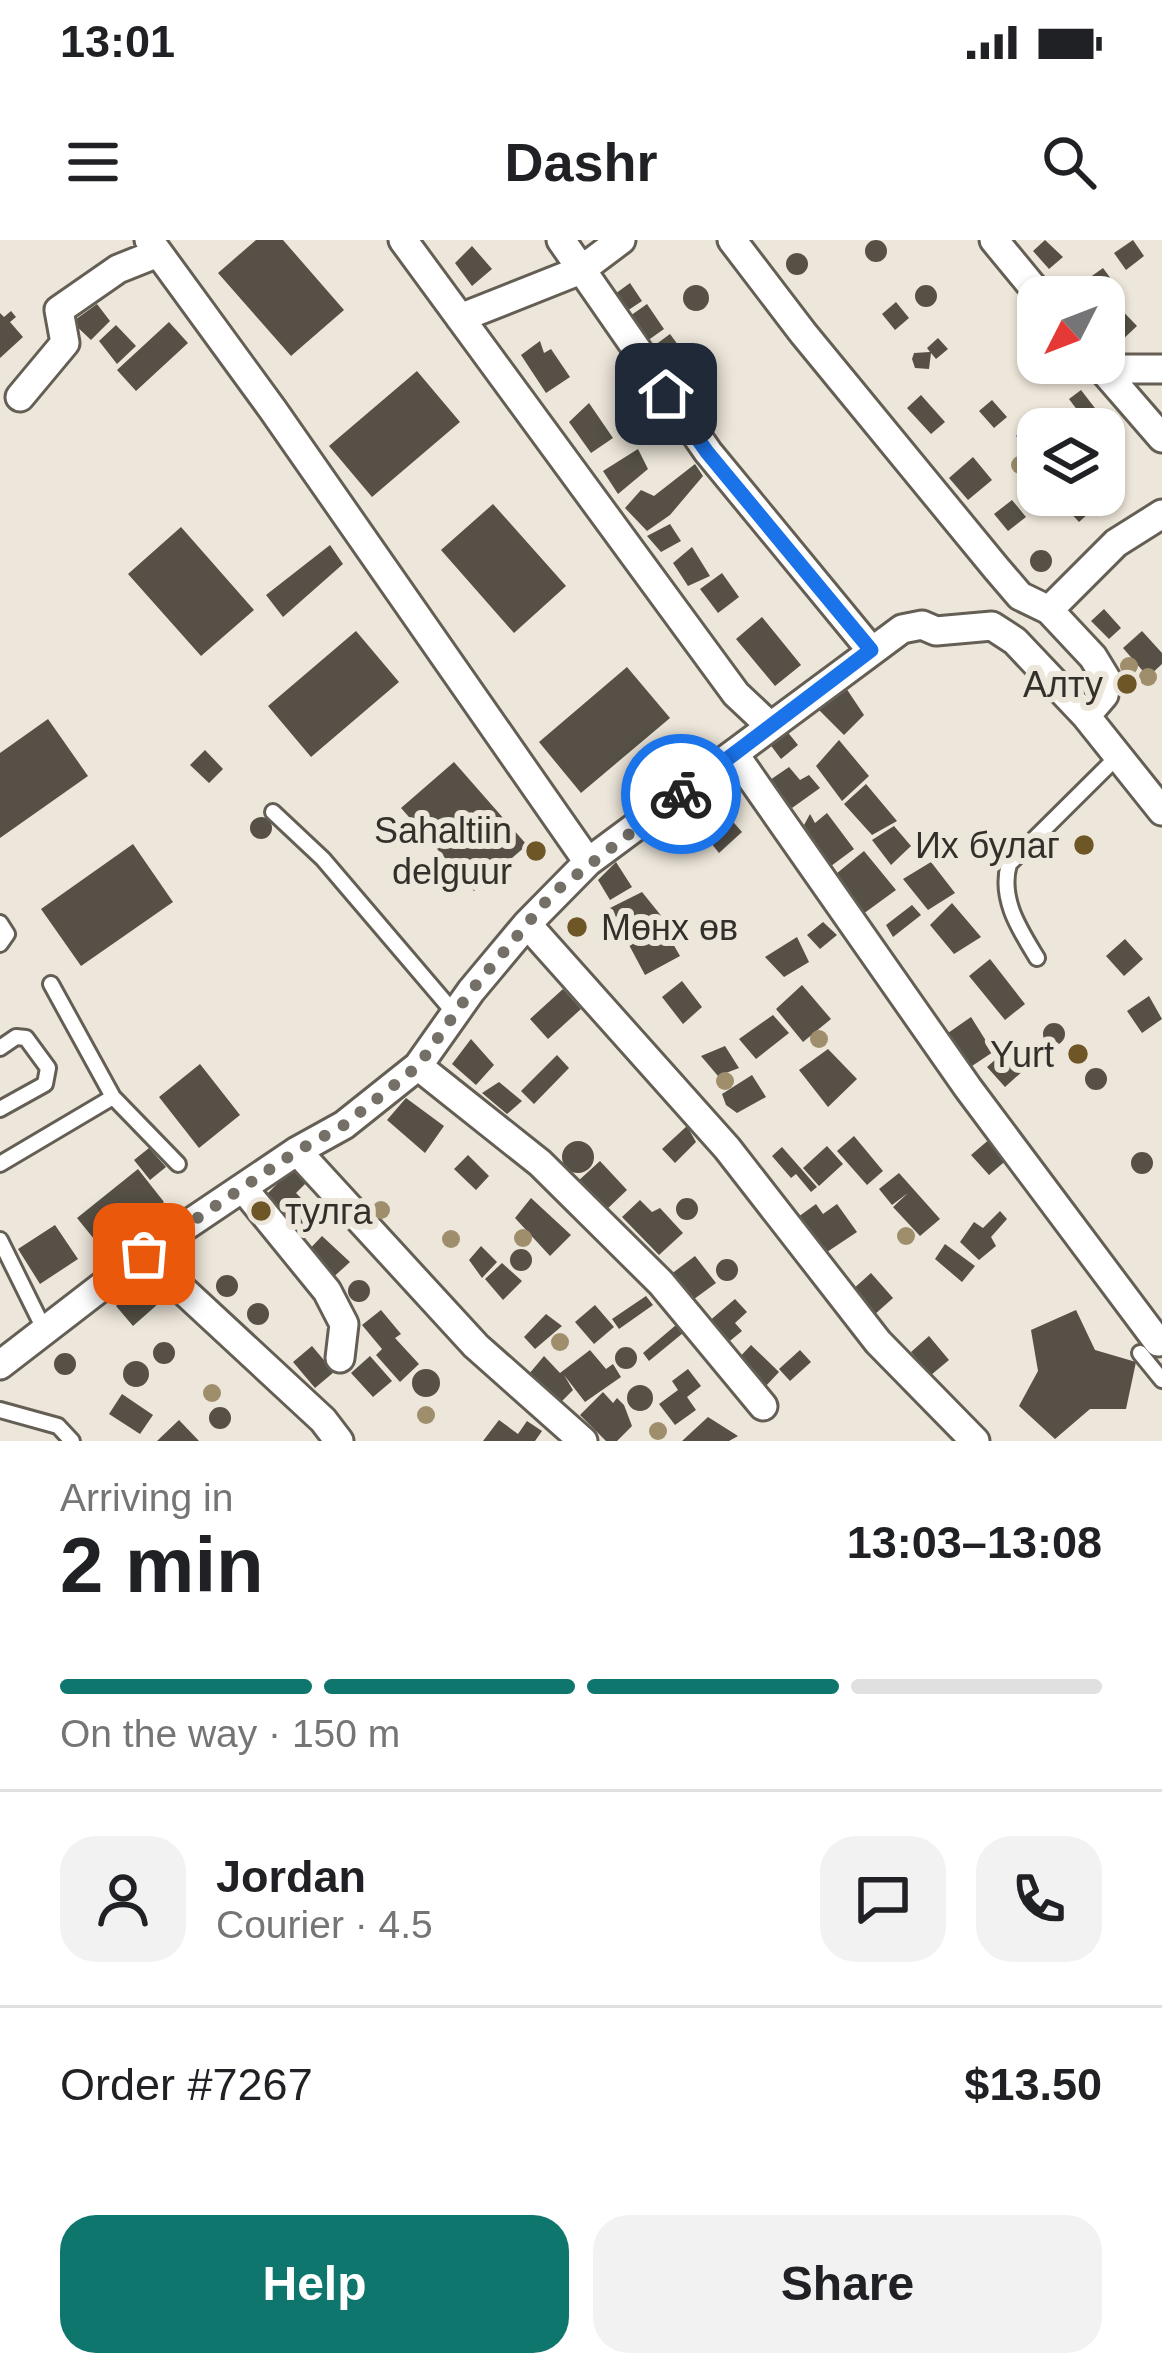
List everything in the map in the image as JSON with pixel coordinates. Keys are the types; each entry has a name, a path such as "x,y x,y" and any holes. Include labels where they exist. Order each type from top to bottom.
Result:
{"street":[{"path":"403,240 736,694 770,726"},
{"path":"561,240 707,452 871,650"},
{"path":"460,318 581,270 621,240"},
{"path":"732,240 1020,596 1049,610 1093,657 1107,680 1103,695 1086,716"},
{"path":"994,240 1024,276"},
{"path":"20,397 65,343 59,310 154,247 588,862"},
{"path":"1125,367 1162,369"},
{"path":"1115,384 1162,438"},
{"path":"1049,610 1117,543 1162,514"},
{"path":"992,626 1020,596"},
{"path":"0,1365 144,1254 297,1151 344,1125 418,1066 471,991 553,893 902,628 922,625 936,631 992,626 1015,641 1086,716 1162,811"},
{"path":"738,752 740,762 1149,1348"},
{"path":"526,924 727,1148 878,1342 975,1441"},
{"path":"418,1066 540,1163 661,1283 763,1406"},
{"path":"297,1151 476,1346 583,1441"},
{"path":"243,1188 327,1291 344,1324 340,1358"},
{"path":"144,1254 323,1420 339,1441"}],"lane":[{"path":"1037,958 1016,923 1004,882 1009,865 1118,756"},
{"path":"273,812 322,860 456,1016"},
{"path":"0,923 7,934 0,944"},
{"path":"52,984 113,1097 178,1164"},
{"path":"0,1048 16,1037 26,1038 48,1068 45,1084 0,1108"},
{"path":"0,1164 113,1097"},
{"path":"0,1240 45,1330"},
{"path":"1149,1348 1162,1380"},
{"path":"0,1410 58,1426 72,1441"}],"building":[{"path":"256,240 283,240 344,310 291,356 218,273"},
{"path":"876,240 887,251 876,262 865,251"},
{"path":"1045,240 1063,257 1049,269 1033,251"},
{"path":"1133,240 1144,256 1126,270 1114,253"},
{"path":"472,246 492,269 472,286 455,263"},
{"path":"797,253 808,264 797,275 786,264"},
{"path":"630,283 642,301 627,311 615,294"},
{"path":"696,285 709,298 696,311 683,298"},
{"path":"926,285 937,296 926,307 915,296"},
{"path":"896,302 909,318 895,330 882,314"},
{"path":"97,304 110,321 91,340 72,322"},
{"path":"647,304 664,329 647,341 630,316"},
{"path":"11,311 16,317 10,322 23,337 0,358 0,313 4,317"},
{"path":"1125,313 1137,326 1125,337"},
{"path":"169,322 188,343 136,391 117,370"},
{"path":"116,325 136,346 117,364 99,341"},
{"path":"670,334 695,368 677,382 651,348"},
{"path":"938,338 948,349 936,359 931,353 929,369 915,368 914,353 930,352 927,348"},
{"path":"540,341 544,353 551,349 570,377 546,393 521,355"},
{"path":"417,371 460,422 372,497 329,446"},
{"path":"1081,390 1095,408 1076,408 1069,399"},
{"path":"921,395 945,422 931,434 907,408"},
{"path":"992,400 1007,417 994,428 979,411"},
{"path":"589,403 613,438 591,453 569,422"},
{"path":"638,449 648,469 618,494 603,471"},
{"path":"973,457 992,480 968,500 949,478"},
{"path":"695,464 703,476 670,515 647,531 625,508 641,490 654,496"},
{"path":"1012,500 1017,516 1026,517 1008,531 994,514"},
{"path":"493,504 566,586 514,633 441,550"},
{"path":"670,524 681,541 661,552 647,536"},
{"path":"181,527 254,610 201,656 128,574"},
{"path":"330,545 343,564 283,617 266,595"},
{"path":"692,547 710,576 688,586 673,563"},
{"path":"1041,550 1052,561 1041,572 1030,561"},
{"path":"722,573 739,597 718,613 700,589"},
{"path":"1104,609 1121,628 1109,639 1091,621"},
{"path":"762,617 801,665 775,686 736,639"},
{"path":"356,631 399,682 311,757 268,706"},
{"path":"1142,631 1162,653 1162,664 1148,677 1123,648"},
{"path":"627,667 670,718 581,793 539,742"},
{"path":"844,685 864,715 844,735 816,707"},
{"path":"48,719 88,776 0,838 0,753"},
{"path":"786,730 798,745 781,759 769,743"},
{"path":"839,740 869,776 842,801 816,766"},
{"path":"205,750 223,769 209,783 190,765"},
{"path":"454,762 527,845 474,891 401,808"},
{"path":"789,767 800,780 809,775 820,788 792,808 770,780"},
{"path":"866,784 897,821 872,835 844,804"},
{"path":"720,807 742,832 719,853 699,828"},
{"path":"827,813 854,849 831,866 804,825 810,814 815,823"},
{"path":"261,817 272,828 261,839 250,828"},
{"path":"894,826 911,846 891,865 872,840"},
{"path":"133,844 173,902 81,966 41,909"},
{"path":"864,851 896,890 863,914 836,874"},
{"path":"616,862 632,887 610,900 598,880"},
{"path":"931,862 955,893 928,910 903,879"},
{"path":"642,892 663,918 624,939 604,911"},
{"path":"952,903 981,937 954,954 930,925"},
{"path":"912,905 921,915 893,937 886,925"},
{"path":"823,922 837,935 820,949 807,935"},
{"path":"664,928 680,956 645,975 629,945"},
{"path":"797,937 809,962 784,977 765,957"},
{"path":"1125,939 1143,959 1124,976 1106,956"},
{"path":"990,959 1025,1004 1005,1020 969,976"},
{"path":"682,981 702,1007 683,1024 662,997"},
{"path":"802,985 831,1019 803,1042 776,1009"},
{"path":"563,989 581,1009 548,1039 530,1019"},
{"path":"1149,996 1162,1019 1142,1033 1127,1011"},
{"path":"773,1015 789,1033 756,1059 739,1039"},
{"path":"971,1017 993,1052 972,1066 948,1033"},
{"name":"Yurt","path":"1054,1023 1065,1034 1054,1045 1043,1034"},
{"path":"471,1039 494,1065 476,1085 452,1064"},
{"name":"Yurt","path":"1078,1043 1089,1054 1078,1065 1067,1054"},
{"path":"725,1046 739,1068 718,1076 701,1056"},
{"path":"828,1049 857,1079 828,1107 799,1070"},
{"path":"1006,1050 1024,1070 1005,1087 987,1067"},
{"path":"557,1055 569,1068 534,1104 521,1091"},
{"path":"200,1064 240,1115 199,1148 159,1097"},
{"name":"Yurt","path":"1096,1068 1107,1079 1096,1090 1085,1079"},
{"path":"752,1075 766,1097 737,1113 726,1105 722,1094"},
{"path":"499,1082 522,1101 507,1114 482,1093"},
{"path":"406,1098 444,1126 425,1153 387,1120"},
{"path":"687,1126 696,1142 675,1163 662,1149"},
{"path":"854,1136 883,1171 867,1185 837,1151"},
{"path":"991,1138 1009,1158 989,1175 971,1155"},
{"path":"578,1141 589,1146 594,1157 589,1168 578,1173 567,1168 562,1157 567,1146"},
{"path":"827,1146 843,1164 819,1186 803,1168"},
{"path":"782,1147 817,1187 811,1192 772,1156"},
{"path":"149,1148 166,1167 150,1180 134,1160"},
{"path":"1142,1152 1153,1163 1142,1174 1131,1163"},
{"path":"468,1155 489,1176 476,1190 454,1169"},
{"path":"600,1161 627,1190 605,1211 577,1182"},
{"path":"138,1169 164,1202 103,1250 77,1218"},
{"path":"292,1169 306,1183 296,1193 322,1219 303,1238 263,1198"},
{"path":"899,1173 940,1219 920,1236 893,1207 908,1193 892,1205 879,1189"},
{"path":"531,1198 571,1235 550,1256 515,1218"},
{"path":"687,1198 698,1209 687,1220 676,1209"},
{"path":"640,1200 652,1212 660,1208 683,1233 659,1255 622,1217"},
{"path":"816,1204 823,1214 837,1204 857,1232 824,1254 798,1217"},
{"path":"1000,1211 1007,1219 991,1237 996,1246 979,1260 960,1242 974,1222 983,1228"},
{"path":"55,1225 78,1259 40,1284 18,1249"},
{"path":"322,1236 350,1262 328,1282 302,1257"},
{"path":"945,1244 975,1266 962,1282 935,1259"},
{"path":"481,1246 497,1262 482,1278 469,1260"},
{"path":"521,1249 532,1260 521,1271 510,1260"},
{"path":"695,1256 716,1283 690,1302 670,1275"},
{"path":"727,1259 738,1270 727,1281 716,1270"},
{"path":"502,1263 522,1281 503,1300 485,1279"},
{"path":"871,1273 893,1298 874,1315 852,1290"},
{"path":"227,1275 238,1286 227,1297 216,1286"},
{"path":"150,1276 167,1296 133,1326 116,1306"},
{"path":"359,1280 370,1291 359,1302 348,1291"},
{"path":"646,1296 653,1305 619,1329 612,1319"},
{"path":"735,1299 747,1312 735,1323 742,1331 725,1345 707,1323"},
{"path":"258,1303 269,1314 258,1325 247,1314"},
{"path":"595,1305 614,1327 594,1344 575,1322"},
{"path":"381,1310 401,1334 395,1338 419,1364 400,1382 376,1355 382,1349 362,1325"},
{"path":"1076,1310 1095,1350 1136,1362 1126,1409 1090,1409 1055,1439 1019,1406 1038,1371 1031,1330"},
{"path":"546,1314 562,1326 535,1349 524,1337"},
{"path":"676,1325 683,1333 649,1361 643,1353"},
{"path":"929,1336 949,1360 931,1375 911,1352"},
{"path":"164,1342 175,1353 164,1364 153,1353"},
{"path":"751,1345 779,1372 765,1387 737,1360"},
{"path":"312,1346 334,1372 315,1388 293,1362"},
{"path":"626,1347 637,1358 626,1369 615,1358"},
{"path":"590,1350 606,1369 613,1364 621,1377 585,1402 564,1375 573,1390 560,1403 529,1374 544,1356 560,1373"},
{"path":"800,1350 811,1362 790,1381 779,1369"},
{"path":"65,1353 76,1364 65,1375 54,1364"},
{"path":"370,1356 392,1381 373,1397 351,1373"},
{"path":"136,1361 149,1374 136,1387 123,1374"},
{"path":"426,1369 436,1373 440,1383 436,1393 426,1397 416,1393 412,1383 416,1373"},
{"path":"688,1369 701,1386 687,1397 696,1410 675,1425 659,1404 678,1390 672,1381"},
{"path":"640,1385 653,1398 640,1411 627,1398"},
{"path":"603,1392 613,1403 617,1398 624,1405 632,1426 617,1441 606,1441 580,1415"},
{"path":"122,1394 153,1415 140,1434 109,1414"},
{"path":"220,1407 231,1418 220,1429 209,1418"},
{"path":"708,1417 738,1436 729,1441 682,1441"},
{"path":"179,1420 199,1441 157,1441"},
{"path":"499,1420 518,1434 527,1421 542,1431 535,1441 483,1441"}],"way so far":[{"path":"144,1254 297,1151 344,1125 418,1066 471,991 553,893 681,794"}],"place":[{"name":"Алту","path":"1127,684"},
{"name":"Их булаг","path":"1084,845"},
{"name":"Sahaltiin delguur","path":"536,851"},
{"name":"Мөнх өв","path":"577,927"},
{"name":"Yurt","path":"1078,1054"},
{"name":"тулга","path":"261,1211"}],"route":[{"path":"666,394 707,452 871,650 681,794"}]}
